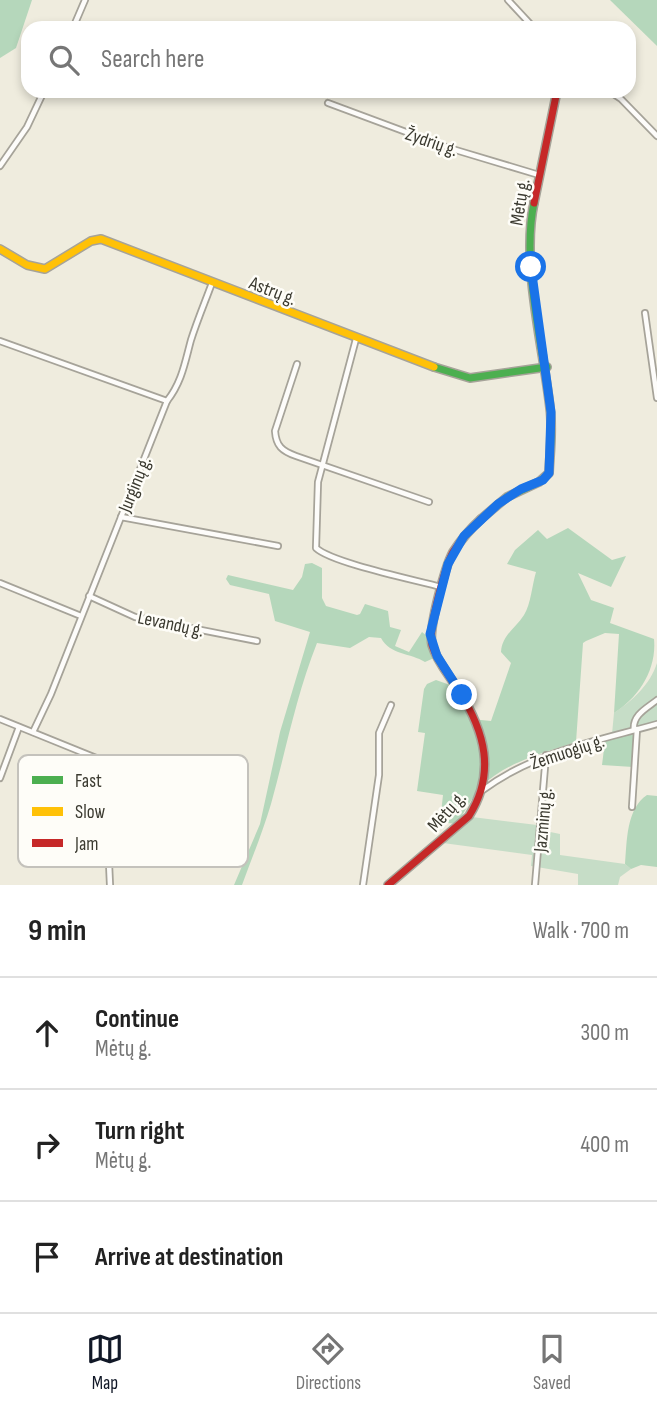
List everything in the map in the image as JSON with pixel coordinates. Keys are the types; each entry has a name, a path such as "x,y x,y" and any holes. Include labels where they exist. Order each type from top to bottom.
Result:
{"street":[{"path":"76,21 85,0"},
{"path":"508,0 528,21"},
{"path":"0,166 27,127 41,98"},
{"name":"Mėtų g.","path":"388,885 468,816 477,804 482,790 485,756 479,730 474,715 437,656 432,643 431,627 448,564 464,536 498,504 548,476 551,412 547,367 532,280 529,225 556,98"},
{"path":"620,98 657,136"},
{"name":"Žydrių g.","path":"328,103 449,148 539,175"},
{"name":"Astrų g.","path":"0,249 26,264 45,269 91,240 101,239 356,339 470,378 547,367"},
{"name":"Jurginų g.","path":"33,732 51,694 167,401 179,382 212,283"},
{"path":"645,313 657,398"},
{"path":"356,339 318,482 315,543 319,551 352,563 442,587"},
{"path":"0,341 167,401"},
{"path":"297,364 275,431 276,440 284,452 429,502"},
{"path":"121,517 278,546"},
{"path":"0,583 81,616"},
{"name":"Levandų g.","path":"89,596 135,617 257,641"},
{"path":"632,807 636,730 633,725 637,716 657,700"},
{"path":"363,885 379,775 379,733 391,705"},
{"path":"0,719 89,755"},
{"name":"Žemuogių g.","path":"482,790 519,766 546,755 657,724"},
{"path":"0,778 19,727"},
{"name":"Jazminų g.","path":"535,885 546,755"},
{"path":"109,867 110,885"}],"green space":[{"path":"0,0 32,0 25,21 21,21 21,33 16,48 0,58"},
{"path":"610,0 657,0 657,46 636,25 636,21 631,21"},
{"path":"568,528 612,560 626,556 611,587 578,573 591,600 614,608 610,623 654,639 649,672 638,691 614,713 619,634 605,633 583,643 576,742 526,759 502,771 481,787 456,824 440,822 443,795 417,791 425,733 418,732 424,689 427,684 436,680 450,685 471,719 491,721 511,663 501,652 502,646 526,611 536,572 507,564 515,550 538,530 547,539"},
{"path":"312,563 322,568 322,598 326,606 357,615 365,604 388,611 390,627 401,630 395,646 409,652 422,632 428,637 434,658 425,662 401,653 390,648 381,638 369,637 350,648 317,643 297,703 271,804 242,885 234,885 242,867 248,867 248,852 260,824 280,732 310,632 275,621 269,594 230,585 226,579 228,575 293,590 302,577 305,564"},
{"path":"657,663 657,721 612,734 614,713 640,692"},
{"path":"635,733 633,767 602,765 605,741"},
{"path":"647,795 657,796 657,867 641,865 631,869 625,864 629,826 635,809"},
{"path":"472,817 537,825 536,829 560,834 560,855 625,864 631,869 620,877 618,885 578,885 578,874 531,866 532,855 443,843"}],"traffic: fast":[{"path":"481,519 507,497 539,482 549,473 551,416 534,305 530,252 534,203"},
{"path":"434,367 470,378 547,367"}],"traffic: slow":[{"path":"0,249 27,265 45,269 91,241 101,239 434,367"}],"traffic: jam":[{"path":"534,203 556,98"},
{"path":"388,885 469,816 482,784 485,768 481,737 468,706 437,657 431,637 438,598 453,552 481,519"}],"route":[{"path":"462,695 437,656 430,634 448,564 464,536 498,504 521,489 543,480 549,473 551,412 547,367 531,267"}]}
